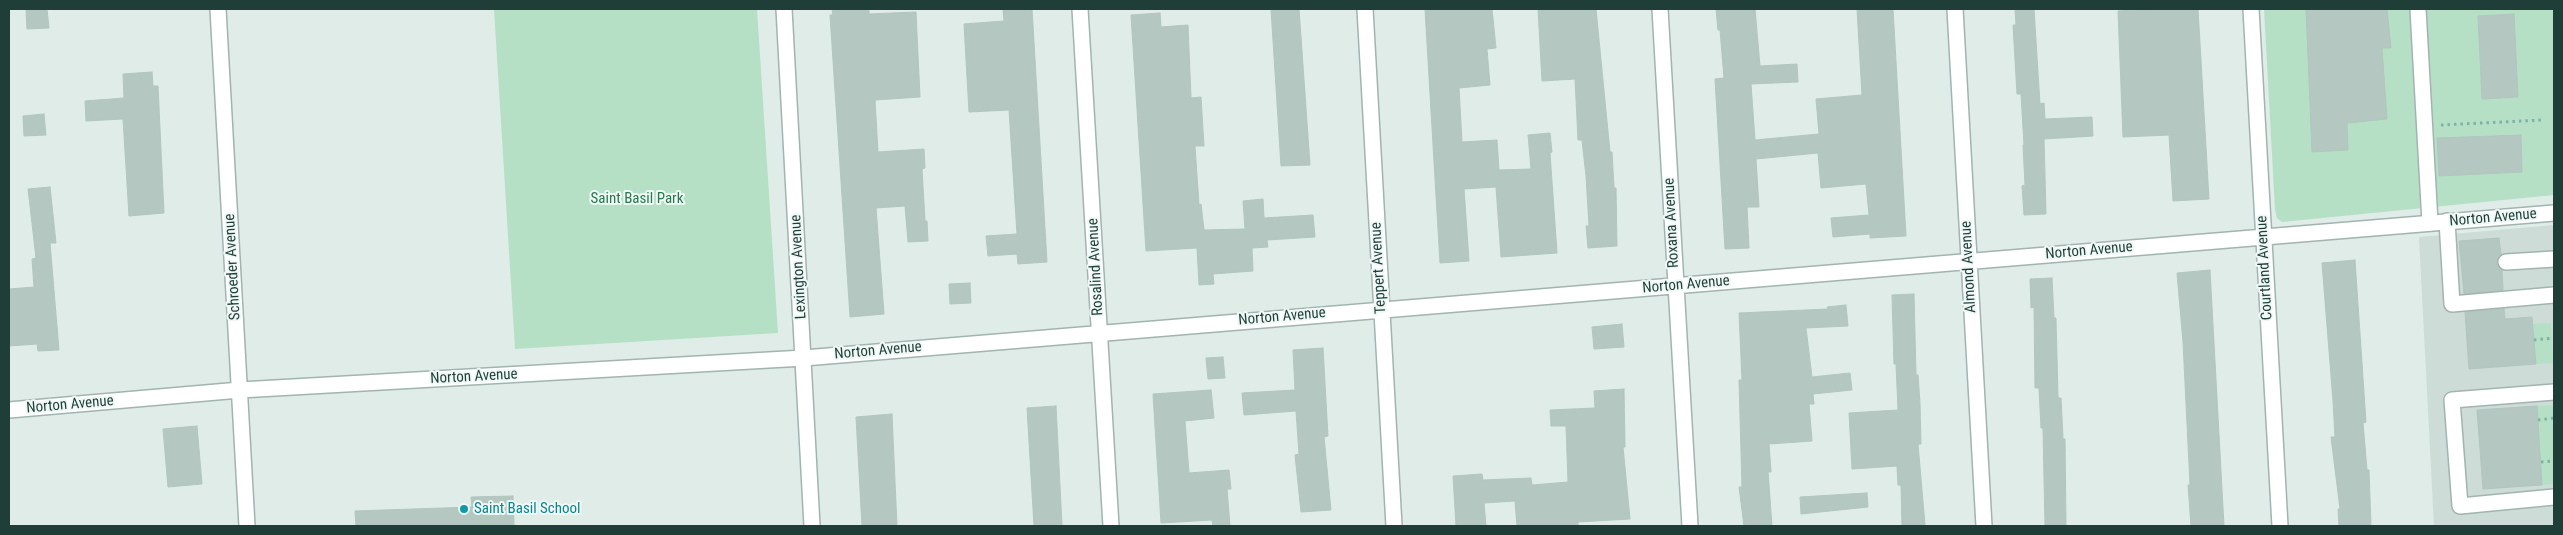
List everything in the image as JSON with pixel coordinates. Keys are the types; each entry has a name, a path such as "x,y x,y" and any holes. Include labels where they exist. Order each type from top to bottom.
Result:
{"street":[{"name":"Schroeder Avenue","path":"218,9 247,526"},
{"name":"Lexington Avenue","path":"784,9 812,526"},
{"name":"Rosalind Avenue","path":"1080,9 1111,526"},
{"name":"Teppert Avenue","path":"1364,9 1394,526"},
{"name":"Roxana Avenue","path":"1660,9 1690,526"},
{"name":"Almond Avenue","path":"1954,9 1984,526"},
{"name":"Courtland Avenue","path":"2251,9 2280,526"},
{"path":"2418,9 2430,222"},
{"name":"Norton Avenue","path":"9,410 240,390 804,358 2554,213"},
{"path":"2447,221 2452,304 2554,294"},
{"path":"2506,262 2554,259"},
{"path":"2554,392 2452,400 2460,506 2554,497"}],"path":[{"path":"2461,124 2542,120"},
{"path":"2534,340 2554,338"},
{"path":"2538,420 2554,418"},
{"path":"2541,462 2554,461"}],"shaded area":[{"path":"2554,225 2554,526 2434,526 2419,237"}],"green space":[{"name":"Saint Basil Park","path":"494,9 757,9 778,333 515,349"},
{"path":"2264,9 2554,9 2554,195 2282,222 2277,218 2275,210"},
{"path":"2551,323 2553,363 2536,364 2533,324"},
{"path":"2554,405 2554,484 2542,485 2537,406"}],"building":[{"path":"26,9 47,9 49,28 27,29"},
{"path":"832,9 869,9 869,14 916,12 920,97 875,100 878,152 924,149 925,168 922,169 928,241 908,242 905,206 876,208 884,314 850,317 830,15 833,15"},
{"path":"1003,9 1032,9 1047,262 1018,264 1017,254 988,256 986,236 1017,234 1009,110 969,112 964,24 1004,21"},
{"path":"1271,9 1299,9 1310,165 1281,166"},
{"path":"1425,9 1492,9 1496,48 1487,49 1490,85 1459,88 1462,142 1497,140 1499,170 1531,169 1528,135 1550,133 1557,253 1501,257 1496,187 1464,189 1469,261 1440,263"},
{"path":"1538,9 1596,9 1610,152 1612,152 1614,188 1616,188 1617,246 1588,248 1586,226 1589,226 1586,176 1582,140 1578,140 1575,79 1542,81"},
{"path":"1716,9 1755,9 1760,66 1797,64 1798,82 1751,84 1755,140 1819,134 1816,99 1862,95 1857,9 1893,9 1906,236 1870,238 1870,234 1833,237 1831,218 1869,215 1866,184 1821,188 1818,153 1756,159 1759,207 1747,207 1749,248 1725,249 1715,79 1724,78 1720,30 1718,30"},
{"path":"2015,9 2034,9 2040,104 2044,103 2045,119 2092,117 2093,136 2044,139 2046,214 2024,215 2022,186 2025,185 2024,145 2021,94 2017,94 2013,25 2016,25"},
{"path":"2198,9 2209,199 2173,201 2169,135 2123,137 2118,11"},
{"path":"2306,9 2387,9 2391,48 2382,48 2387,119 2347,123 2348,150 2312,152"},
{"path":"1160,13 1161,27 1188,25 1191,98 1201,97 1204,146 1195,146 1199,205 1201,204 1204,230 1245,229 1243,201 1263,199 1264,218 1313,215 1315,237 1267,240 1268,247 1252,248 1253,271 1213,274 1214,284 1199,285 1197,248 1146,251 1131,15"},
{"path":"2514,14 2518,97 2482,99 2478,16"},
{"path":"152,72 153,86 158,86 164,213 129,216 123,119 86,121 85,101 124,98 123,74"},
{"path":"44,114 46,135 24,136 23,116"},
{"path":"2521,135 2522,172 2439,176 2437,138"},
{"path":"50,187 56,243 50,243 59,350 38,351 37,344 9,346 9,289 34,287 32,259 36,258 28,189"},
{"path":"2499,238 2501,254 2497,263 2502,270 2503,290 2464,294 2459,241"},
{"path":"2355,260 2366,422 2363,423 2367,470 2369,470 2371,526 2339,526 2338,509 2340,509 2331,437 2335,437 2322,263"},
{"path":"2210,270 2224,526 2191,526 2183,342 2177,273"},
{"path":"2052,278 2054,318 2056,318 2058,398 2061,398 2063,439 2065,439 2066,526 2045,526 2043,428 2041,428 2039,388 2035,388 2034,307 2031,308 2030,279"},
{"path":"970,283 971,303 950,304 949,284"},
{"path":"1914,294 1916,375 1918,375 1920,403 1921,444 1918,444 1925,525 1902,526 1901,485 1898,485 1897,466 1852,469 1849,413 1898,410 1896,364 1894,364 1892,295"},
{"path":"1846,305 1848,326 1806,328 1812,377 1850,373 1852,390 1813,394 1814,404 1809,404 1812,441 1769,444 1771,472 1768,472 1772,526 1744,526 1739,487 1742,487 1739,380 1742,380 1739,313 1828,309 1827,307"},
{"path":"2504,309 2505,319 2532,317 2536,364 2469,369 2465,312"},
{"path":"1622,324 1624,347 1594,349 1592,327"},
{"path":"1323,348 1328,436 1324,437 1331,510 1301,512 1295,455 1299,454 1296,411 1244,415 1242,393 1295,390 1293,350"},
{"path":"1223,357 1225,378 1208,379 1206,358"},
{"path":"1624,389 1625,447 1623,447 1630,519 1578,522 1578,526 1517,526 1515,501 1484,503 1486,526 1456,526 1453,476 1482,474 1483,480 1531,478 1532,485 1568,482 1566,426 1551,426 1550,410 1595,408 1594,391"},
{"path":"1211,390 1214,418 1185,421 1189,473 1229,470 1231,489 1227,489 1230,526 1213,526 1212,520 1161,523 1153,394"},
{"path":"1056,406 1062,526 1034,526 1027,408"},
{"path":"2537,406 2542,485 2483,489 2477,410"},
{"path":"892,414 897,526 862,526 856,417"},
{"path":"197,426 202,484 168,487 163,429"},
{"path":"1867,493 1868,507 1801,514 1800,497"},
{"name":"Saint Basil School","path":"513,496 514,526 356,526 355,511 472,507 471,497"}],"place":[{"name":"Saint Basil School","path":"464,509"}]}
